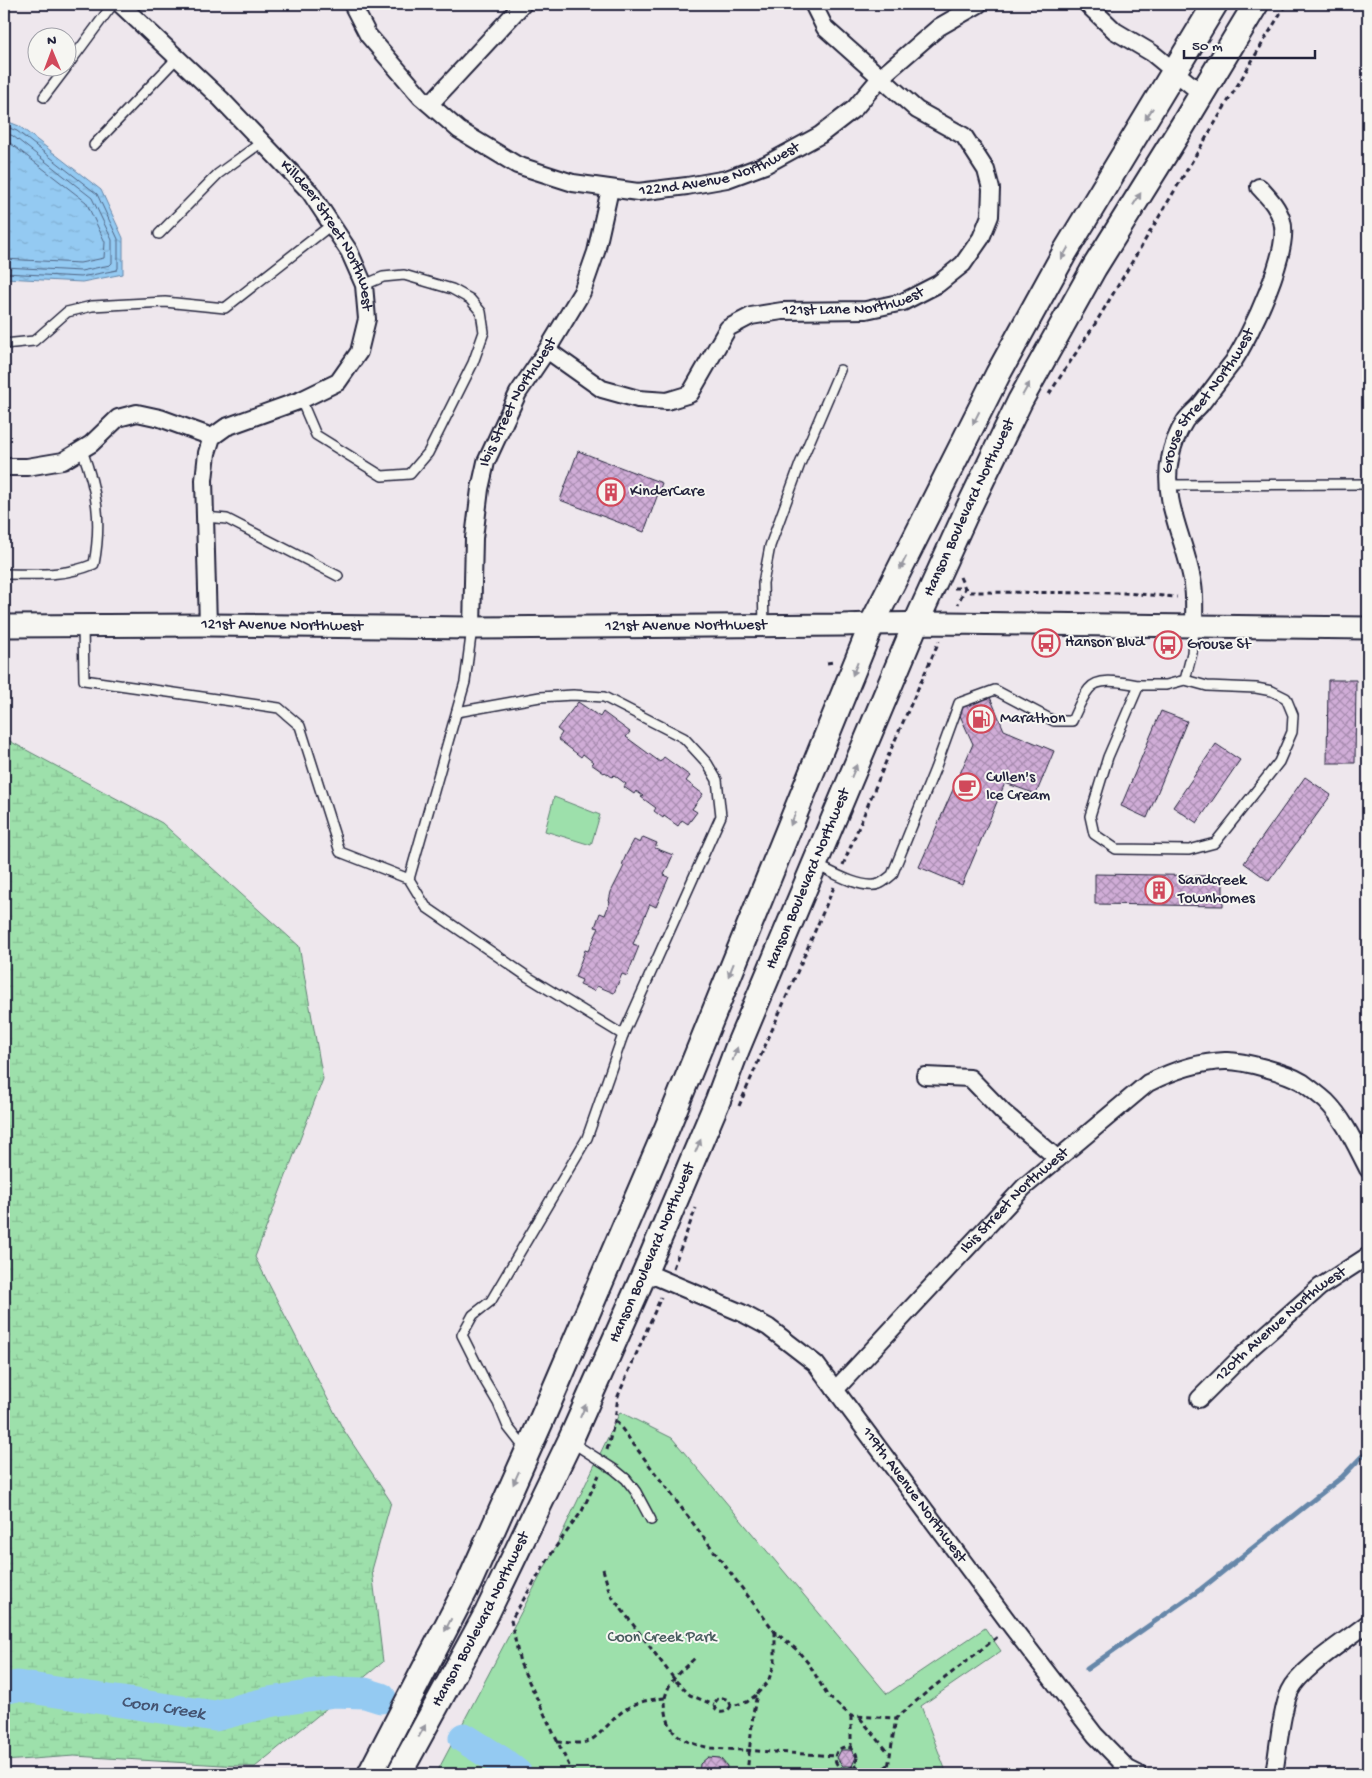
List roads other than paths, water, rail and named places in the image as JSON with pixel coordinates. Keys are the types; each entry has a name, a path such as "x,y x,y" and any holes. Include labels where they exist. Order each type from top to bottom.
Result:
{"main road":[{"name":"Hanson Boulevard Northwest","path":"370,1774 469,1583 527,1452 688,1077 872,624 998,374 1066,252 1215,4"},
{"name":"Hanson Boulevard Northwest","path":"399,1774 487,1613 570,1441 645,1272 718,1100 736,1049 916,623 966,511 1020,401 1094,268 1256,4"},
{"path":"570,1441 560,1432 557,1424 557,1414 687,1108 688,1077"}],"street":[{"name":"Killdeer Street Northwest","path":"120,4 221,99 310,192 349,251 364,285 367,318 360,352 338,382 301,400 226,427 212,438"},
{"name":"122nd Avenue Northwest","path":"352,4 368,35 421,97 459,130 517,165 573,183 638,192 726,179 765,165 820,135 856,108 881,77 939,27 979,4"},
{"path":"430,104 523,4"},
{"name":"121st Lane Northwest","path":"547,350 602,389 638,400 667,401 690,394 728,328 751,316 782,311 866,310 903,302 938,284 963,264 980,238 990,216 991,189 986,170 964,136 917,110 826,28 813,4"},
{"path":"1087,4 1115,31 1152,53 1202,94"},
{"name":"Grouse Street Northwest","path":"1194,626 1193,585 1179,528 1171,508 1168,485 1170,460 1186,420 1200,405 1233,360 1250,331 1263,304 1273,276 1283,242 1283,223 1277,207 1260,187"},
{"name":"Ibis Street Northwest","path":"472,628 474,538 480,489 486,462 518,393 582,292 596,252 610,189"},
{"path":"4,467 26,467 63,461 91,444 118,418 137,413 160,418 212,438 206,453 204,480 208,625"},
{"name":"121st Avenue Northwest","path":"4,626 208,625 472,628 844,626 916,623 1368,628"},
{"name":"Ibis Street Northwest","path":"835,1390 1024,1187 1148,1082 1168,1073 1226,1061 1262,1067 1300,1081 1326,1102 1343,1122 1368,1169"},
{"path":"925,1076 970,1078 1003,1112 1058,1159"},
{"name":"120th Avenue Northwest","path":"1199,1399 1244,1354 1320,1287 1368,1256"},
{"name":"119th Avenue Northwest","path":"645,1272 742,1313 768,1327 816,1364 1095,1735 1128,1769 1138,1774"},
{"path":"1274,1774 1290,1691 1303,1673 1368,1624"}],"lane":[{"path":"78,51 113,4"},
{"path":"94,145 178,57"},
{"path":"44,97 58,78"},
{"path":"159,234 218,174 262,142"},
{"path":"4,344 34,341 68,312 92,306 165,302 225,308 331,225"},
{"path":"301,400 316,435 382,476 410,474 428,453 473,363 484,332 480,312 470,299 452,289 404,275 383,278 364,285"},
{"path":"764,626 763,583 770,546 800,464 840,370"},
{"path":"4,574 55,574 77,571 94,564 98,544 97,504 92,478 82,450"},
{"path":"1168,485 1368,484"},
{"path":"205,518 227,518 338,576"},
{"path":"83,626 84,680 279,708 300,726 340,852 410,879 426,907 528,977 623,1035"},
{"path":"1185,680 1192,654 1194,626"},
{"path":"410,879 465,682 472,628"},
{"path":"815,864 839,876 867,885 879,884 892,875 935,769 959,703 995,690 1054,721 1072,720 1090,687 1100,683 1112,682 1139,685 1166,684 1185,680 1207,686 1256,688 1272,691 1286,698 1293,715 1292,732 1278,762 1215,843 1189,850 1116,849 1094,834 1090,816 1108,757 1139,685"},
{"path":"457,712 540,698 572,695 604,697 684,738 707,763 717,780 721,816 623,1035 588,1138 491,1301 472,1315 462,1336 498,1403 508,1427 527,1452"},
{"path":"570,1441 626,1479 636,1492 651,1520"}],"water":[{"path":"4,120 19,126 101,190 123,238 123,274 82,282 4,278"}],"waterway":[{"path":"1087,1669 1201,1589 1342,1477 1368,1450"},
{"name":"Coon Creek","path":"4,1689 17,1686 215,1716 269,1702 334,1692 365,1693 381,1698"},
{"name":"Coon Creek","path":"464,1738 517,1774"}],"place":[{"name":"KinderCare","path":"611,492"},
{"name":"Hanson Blvd","path":"1046,643"},
{"name":"Grouse St","path":"1168,645"},
{"name":"Marathon","path":"981,719"},
{"name":"Cullen's Ice Cream","path":"967,787"},
{"name":"Sandcreek Townhomes","path":"1159,890"}],"park label":[{"name":"Coon Creek Park","path":"662,1638"}]}
